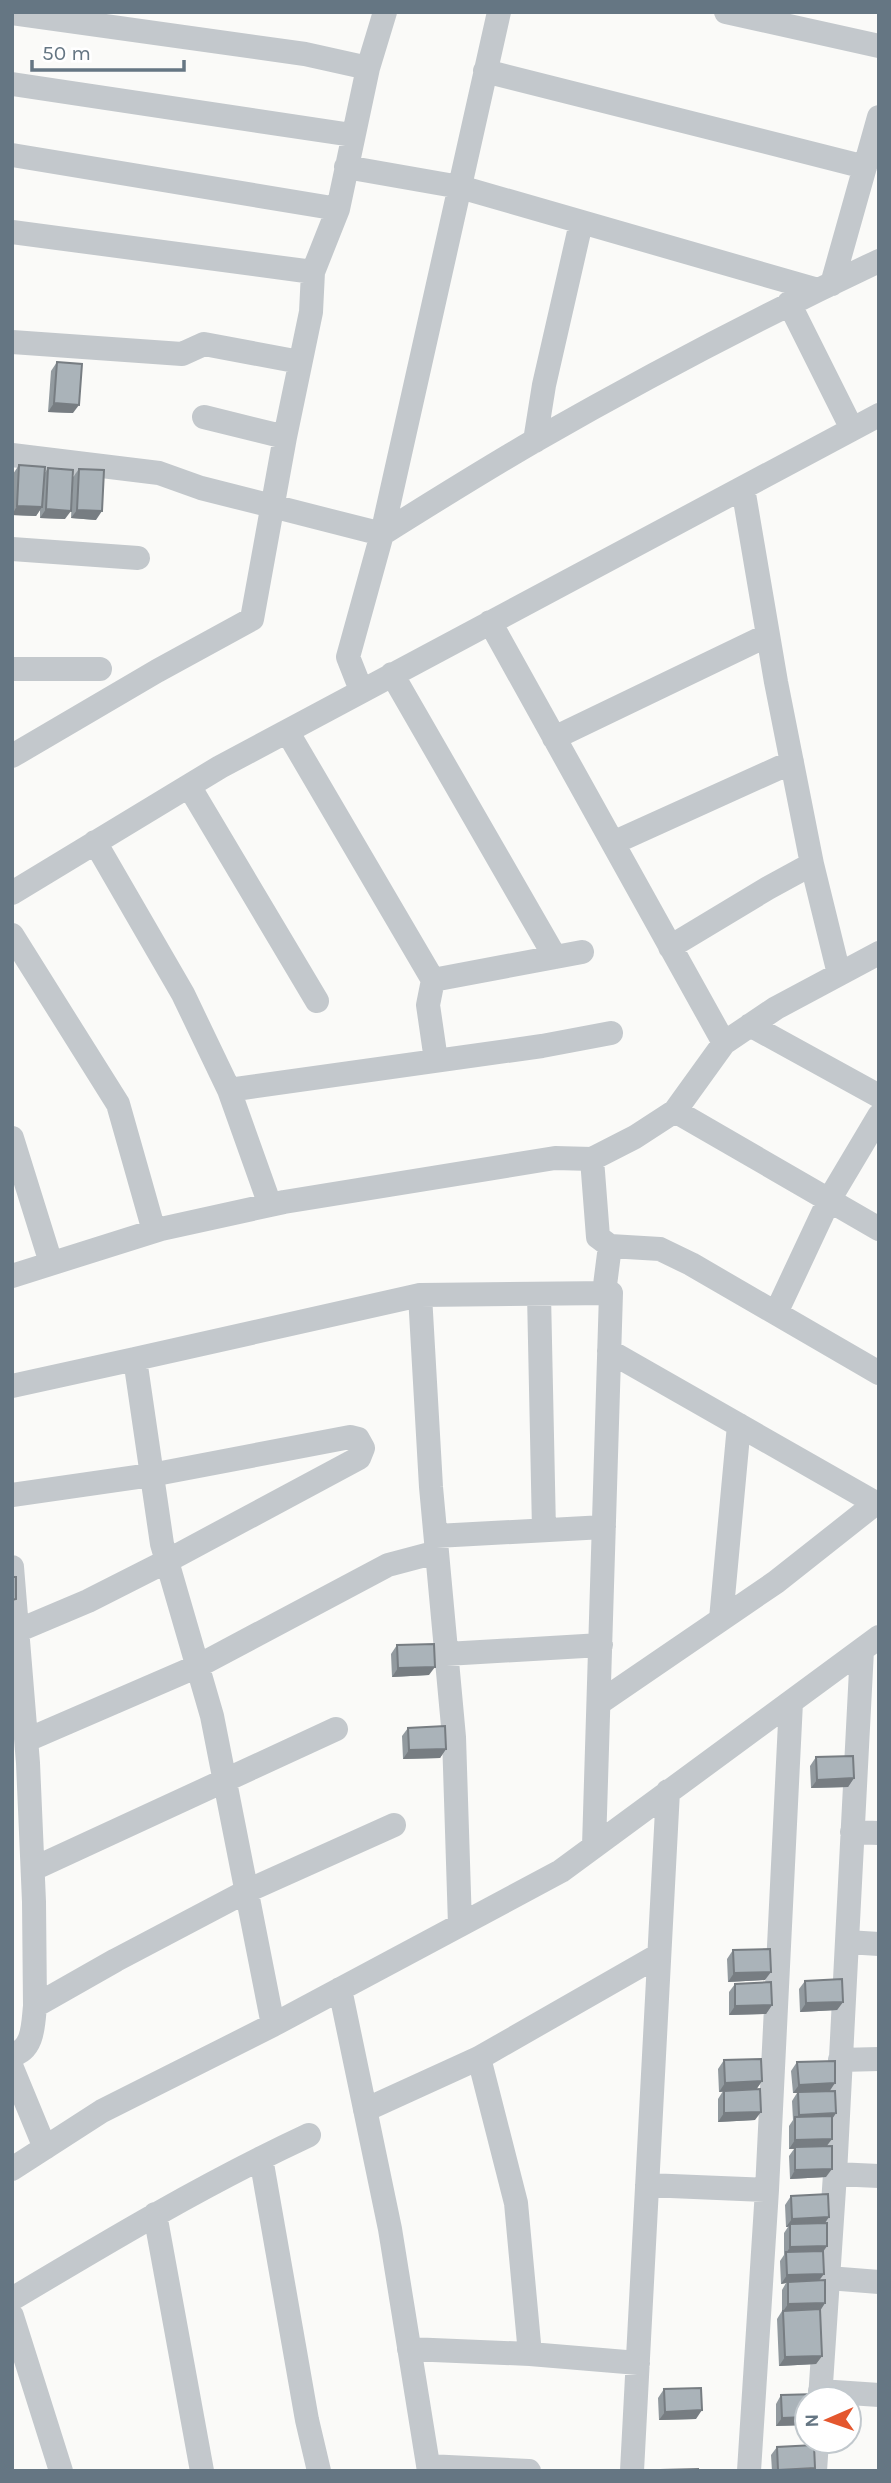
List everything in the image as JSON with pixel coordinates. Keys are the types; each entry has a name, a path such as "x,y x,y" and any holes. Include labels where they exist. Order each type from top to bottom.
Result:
{"street":[{"path":"12,756 157,671 252,620 285,437 312,312 313,272 338,209 352,135 385,12"},
{"path":"361,690 348,657 382,534 499,12"},
{"path":"12,13 306,54 368,68"},
{"path":"739,14 813,22 879,46"},
{"path":"485,71 865,167"},
{"path":"12,84 352,135"},
{"path":"825,287 879,117"},
{"path":"12,155 338,209"},
{"path":"346,167 460,187 582,223 825,287"},
{"path":"535,440 544,385 582,223"},
{"path":"12,232 313,272"},
{"path":"12,455 159,473 201,488 382,534 535,440 789,303 879,261"},
{"path":"789,303 852,429"},
{"path":"12,342 182,354 204,344 300,362"},
{"path":"12,893 189,786 361,690 879,415"},
{"path":"204,417 285,437"},
{"path":"743,488 792,762 839,974"},
{"path":"12,549 138,558"},
{"path":"490,622 724,1043"},
{"path":"554,737 768,635"},
{"path":"12,669 100,669"},
{"path":"392,674 555,957"},
{"path":"287,731 433,980 428,1004 436,1060"},
{"path":"612,843 792,762"},
{"path":"189,786 317,1000"},
{"path":"95,842 183,995 229,1090 270,1205"},
{"path":"670,947 813,864"},
{"path":"12,935 118,1104 154,1231"},
{"path":"433,980 582,951"},
{"path":"12,1276 154,1231 270,1205 555,1158 592,1159 635,1137 675,1111 724,1043 775,1008 879,953"},
{"path":"750,1025 879,1096"},
{"path":"229,1090 611,1033"},
{"path":"675,1111 879,1229"},
{"path":"776,1313 829,1200 879,1116"},
{"path":"12,1138 51,1263"},
{"path":"592,1159 598,1237 610,1246 660,1249 691,1264 879,1373"},
{"path":"604,1293 610,1246"},
{"path":"12,1387 420,1296 611,1293 594,1846"},
{"path":"539,1294 544,1530"},
{"path":"420,1296 436,1544 454,1737 460,1925"},
{"path":"598,1703 776,1582 877,1504 609,1351"},
{"path":"135,1359 162,1544 212,1716 274,2025"},
{"path":"721,1619 739,1425"},
{"path":"12,1495 152,1475 350,1437 358,1439 363,1448 359,1458 167,1561 88,1601 18,1631"},
{"path":"27,1740 198,1666 388,1565 436,1544 544,1530 604,1527"},
{"path":"12,1567 18,1631 17,1679 27,1740 33,1869 35,2006 28,2045 17,2054 12,2054"},
{"path":"12,2169 102,2111 274,2025 561,1871 870,1644"},
{"path":"821,2385 835,2174 852,1832 869,1714 870,1644"},
{"path":"446,1654 601,1645"},
{"path":"749,2471 767,2190 791,1702"},
{"path":"33,1869 336,1729"},
{"path":"632,2471 668,1791"},
{"path":"35,2006 247,1891 394,1825"},
{"path":"852,1832 879,1833"},
{"path":"847,1942 879,1944"},
{"path":"365,2110 479,2058 659,1955"},
{"path":"340,1989 390,2229 429,2468 529,2471"},
{"path":"479,2058 516,2203 530,2354"},
{"path":"841,2060 879,2059"},
{"path":"12,2068 45,2148"},
{"path":"12,2299 155,2214 309,2135"},
{"path":"261,2158 307,2420 319,2471"},
{"path":"835,2174 879,2176"},
{"path":"647,2185 767,2190"},
{"path":"155,2214 202,2471"},
{"path":"828,2277 879,2282"},
{"path":"12,2316 61,2471"},
{"path":"410,2349 530,2354 638,2363"}],"building":[{"path":"57,362 82,364 79,405 54,403"},
{"path":"19,465 45,467 42,507 17,506"},
{"path":"48,468 73,470 71,511 46,509"},
{"path":"79,469 104,470 102,511 77,510"},
{"path":"12,1577 16,1577 16,1599 12,1600"},
{"path":"434,1644 435,1667 398,1668 397,1645"},
{"path":"445,1726 446,1749 409,1750 408,1728"},
{"path":"853,1756 854,1778 817,1780 816,1757"},
{"path":"770,1949 771,1972 734,1973 733,1950"},
{"path":"842,1979 843,2002 806,2003 805,1981"},
{"path":"771,1982 772,2005 735,2006 735,1984"},
{"path":"761,2059 762,2081 725,2083 724,2060"},
{"path":"835,2061 835,2083 799,2085 797,2062"},
{"path":"760,2089 761,2112 724,2113 724,2091"},
{"path":"835,2091 836,2113 799,2115 798,2092"},
{"path":"832,2116 832,2139 795,2140 795,2117"},
{"path":"832,2146 832,2169 795,2170 795,2147"},
{"path":"828,2194 829,2217 792,2219 791,2196"},
{"path":"827,2223 827,2246 790,2247 790,2224"},
{"path":"823,2251 824,2274 787,2275 786,2252"},
{"path":"825,2280 825,2303 788,2304 788,2282"},
{"path":"820,2309 822,2356 785,2357 783,2311"},
{"path":"701,2388 702,2410 665,2412 664,2389"},
{"path":"781,2395 793,2395 793,2418 782,2418"},
{"path":"793,2446 793,2455 814,2455 815,2468 778,2470 777,2447"},
{"path":"661,2470 698,2471 661,2471"}]}
